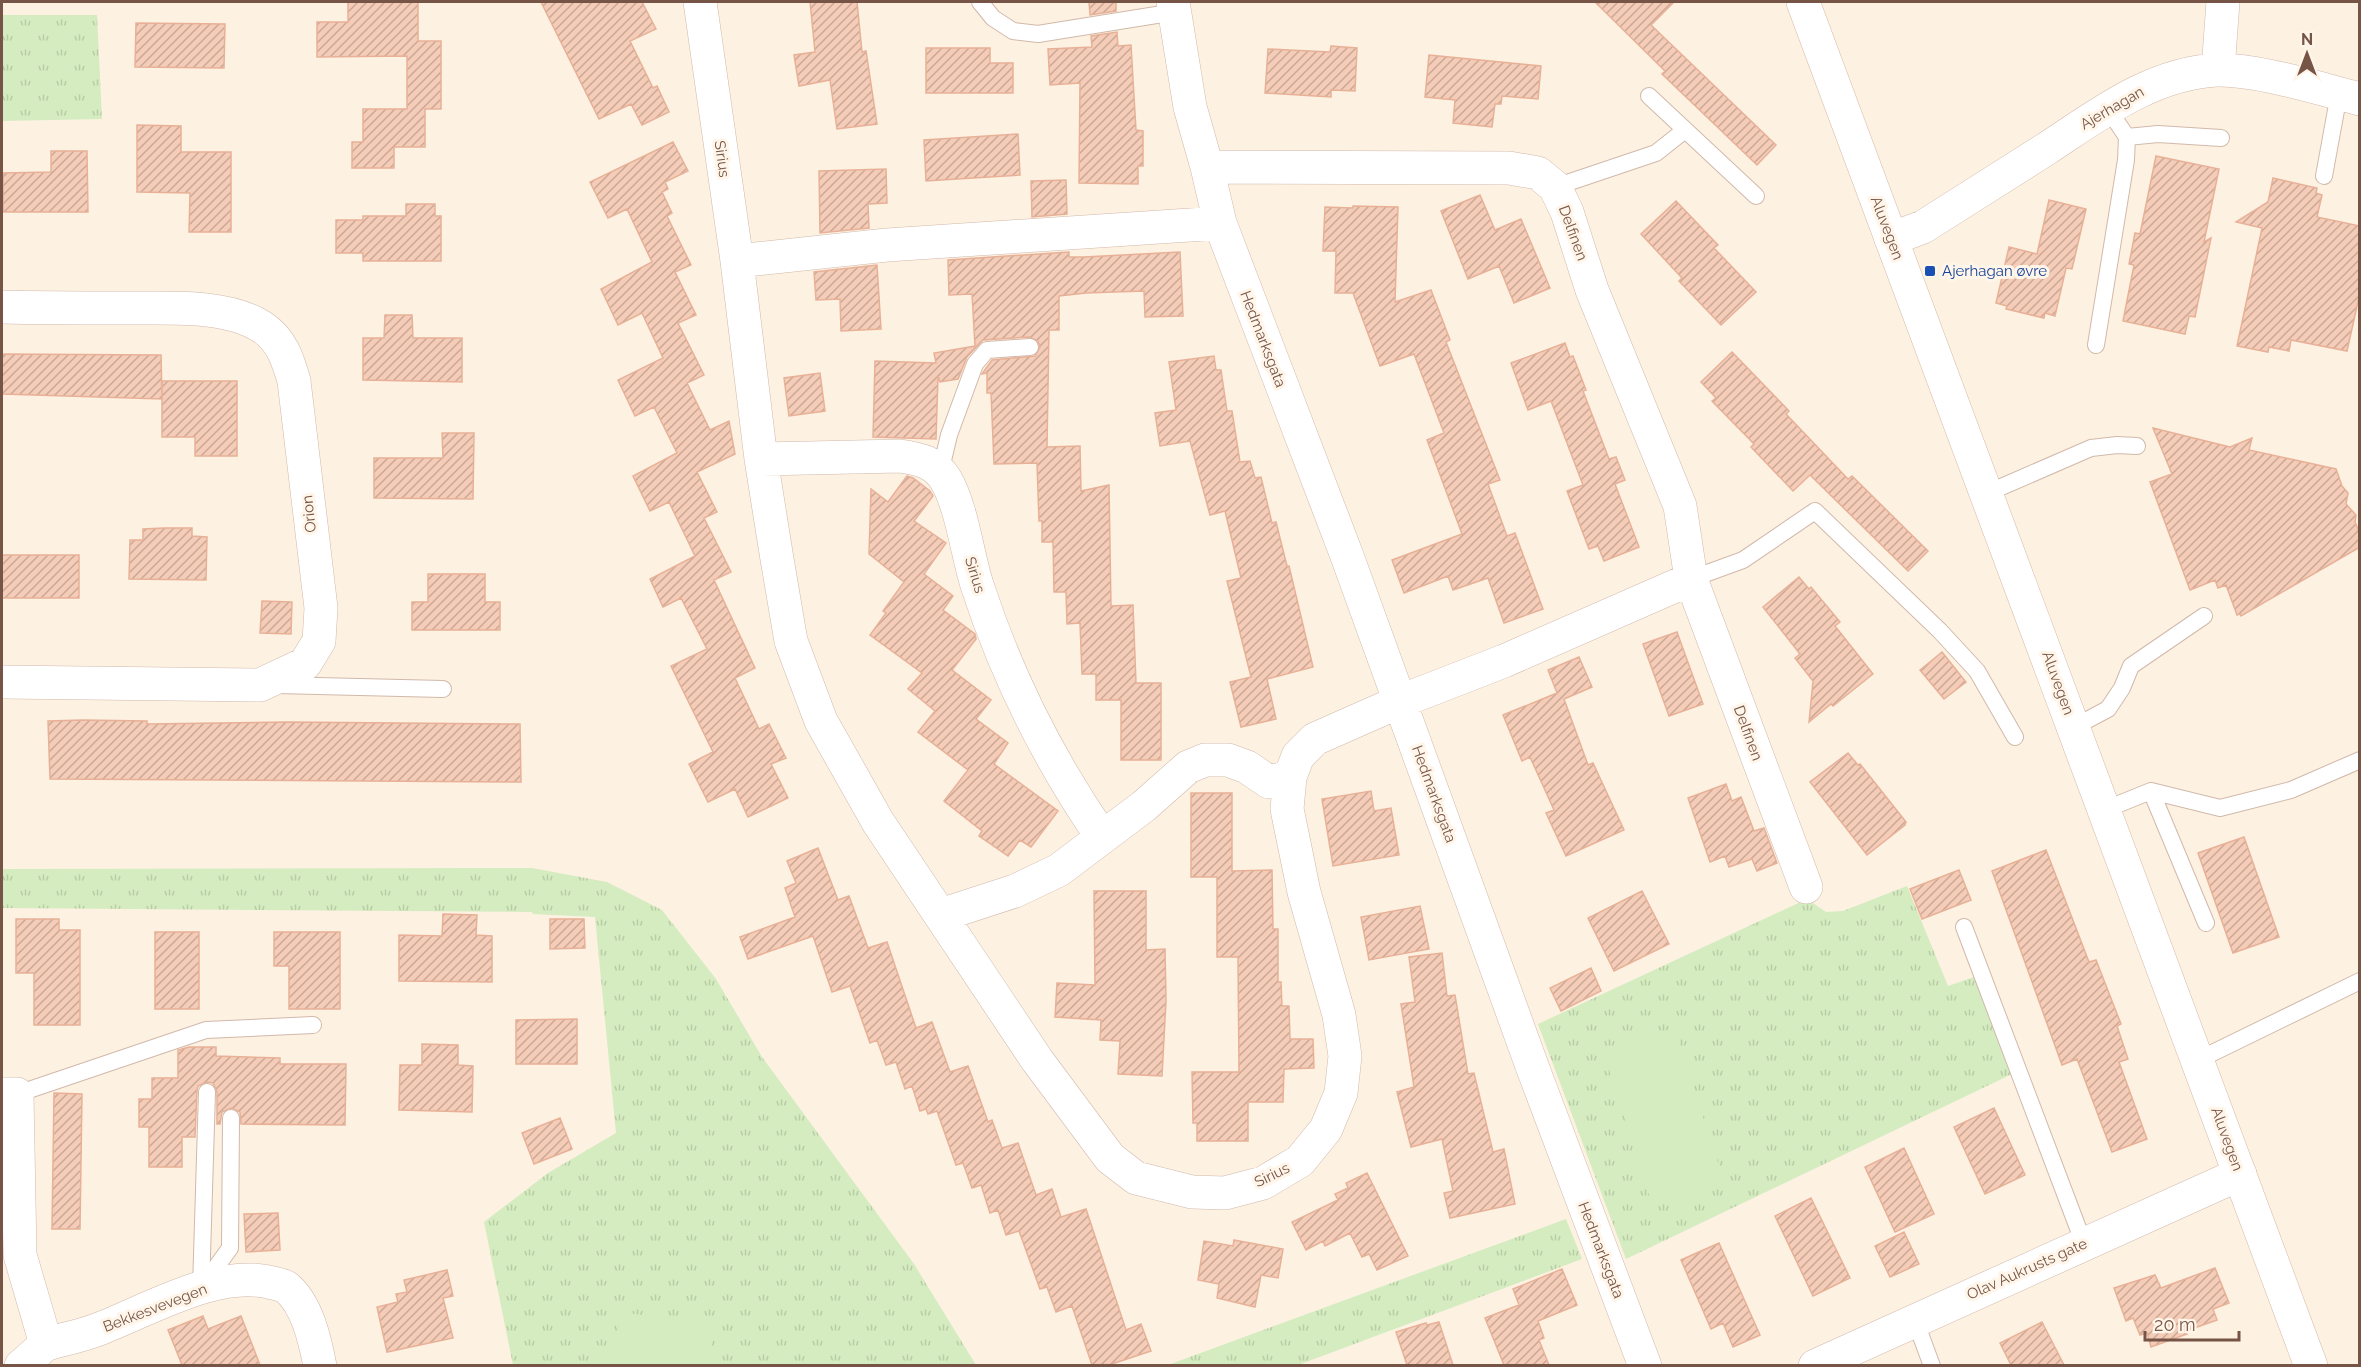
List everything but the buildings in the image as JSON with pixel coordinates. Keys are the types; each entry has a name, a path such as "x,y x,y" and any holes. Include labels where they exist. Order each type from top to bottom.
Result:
{"street":[{"name":"Sirius","path":"700,2 737,261 761,459 791,641 821,721 878,822 1037,1060 1110,1158 1136,1178 1192,1192 1225,1193 1263,1183 1300,1161 1326,1129 1341,1093 1345,1056 1339,1015 1304,892 1296,855 1287,809 1290,777 1299,756 1315,739 1401,701"},
{"name":"Aluvegen","path":"1803,2 2311,1365"},
{"path":"2218,70 2223,2"},
{"name":"Hedmarksgata","path":"1174,7 1190,107 1220,223 1401,701 1536,1077 1644,1365"},
{"name":"Ajerhagan","path":"1891,239 1923,227 2108,109 2151,86 2179,76 2218,70 2250,73 2349,96"},
{"name":"Delfinen","path":"1207,167 1509,168 1538,173 1555,187 1567,212 1601,312 1680,506 1691,579 1806,887"},
{"path":"737,261 887,245 1220,223"},
{"name":"Orion","path":"2,307 190,309 225,313 247,319 276,339 288,357 294,381 321,608 319,641 305,664 260,685 2,682"},
{"path":"761,459 900,456 918,458 932,463 940,473"},
{"name":"Sirius","path":"940,473 952,497 977,585 1007,665 1076,799 1102,837"},
{"path":"1401,701 1504,661 1691,579"},
{"path":"941,915 1016,891 1059,870 1144,806 1188,767 1205,760 1228,760 1247,766 1269,782 1290,777"},
{"path":"9,1094 20,1255 46,1344"},
{"name":"Olav Aukrusts gate","path":"1815,1365 2240,1174"},
{"name":"Bekkesvevegen","path":"21,1365 46,1344 96,1330 201,1288 239,1280 261,1280 285,1286 306,1316 316,1344 320,1365"}],"lane":[{"path":"980,2 993,18 1013,31 1038,34 1174,7"},
{"path":"1649,96 1756,196"},
{"path":"2324,176 2349,96"},
{"path":"2096,345 2126,160 2127,137 2108,109"},
{"path":"1555,187 1656,153 1685,130"},
{"path":"2127,137 2158,134 2221,138"},
{"path":"940,473 949,435 975,364 987,350 1030,347"},
{"path":"1985,494 2091,448 2117,445 2138,446"},
{"path":"1691,579 1743,560 1815,511 1940,631 1977,671 2015,737"},
{"path":"2074,727 2108,709 2122,688 2131,666 2204,616"},
{"path":"260,685 443,689"},
{"path":"2104,810 2151,791 2220,808 2291,790 2360,760"},
{"path":"2151,791 2206,923"},
{"path":"1964,927 2084,1244"},
{"path":"2198,1060 2360,981"},
{"path":"9,1094 206,1030 313,1024"},
{"path":"201,1288 207,1092"},
{"path":"201,1288 230,1248 231,1118"},
{"path":"1915,1320 1932,1365"}],"green space":[{"path":"2,15 97,15 102,119 2,121"},
{"path":"532,868 607,882 662,910 716,979 762,1057 914,1264 976,1365 513,1365 484,1222 548,1173 616,1133 595,917 533,914 532,912 2,908 2,869"},
{"path":"1907,886 1948,986 1974,977 2012,1074 1626,1259 1538,1024 1807,899 1826,912 1843,911"},
{"path":"1674,1028 1725,1184 1653,1207 1603,1051"},
{"path":"1566,1219 1582,1259 1298,1365 1168,1365"},
{"path":"621,1312 715,1325 709,1365 613,1365"}],"place":[{"name":"Ajerhagan øvre","path":"1930,271"}]}
